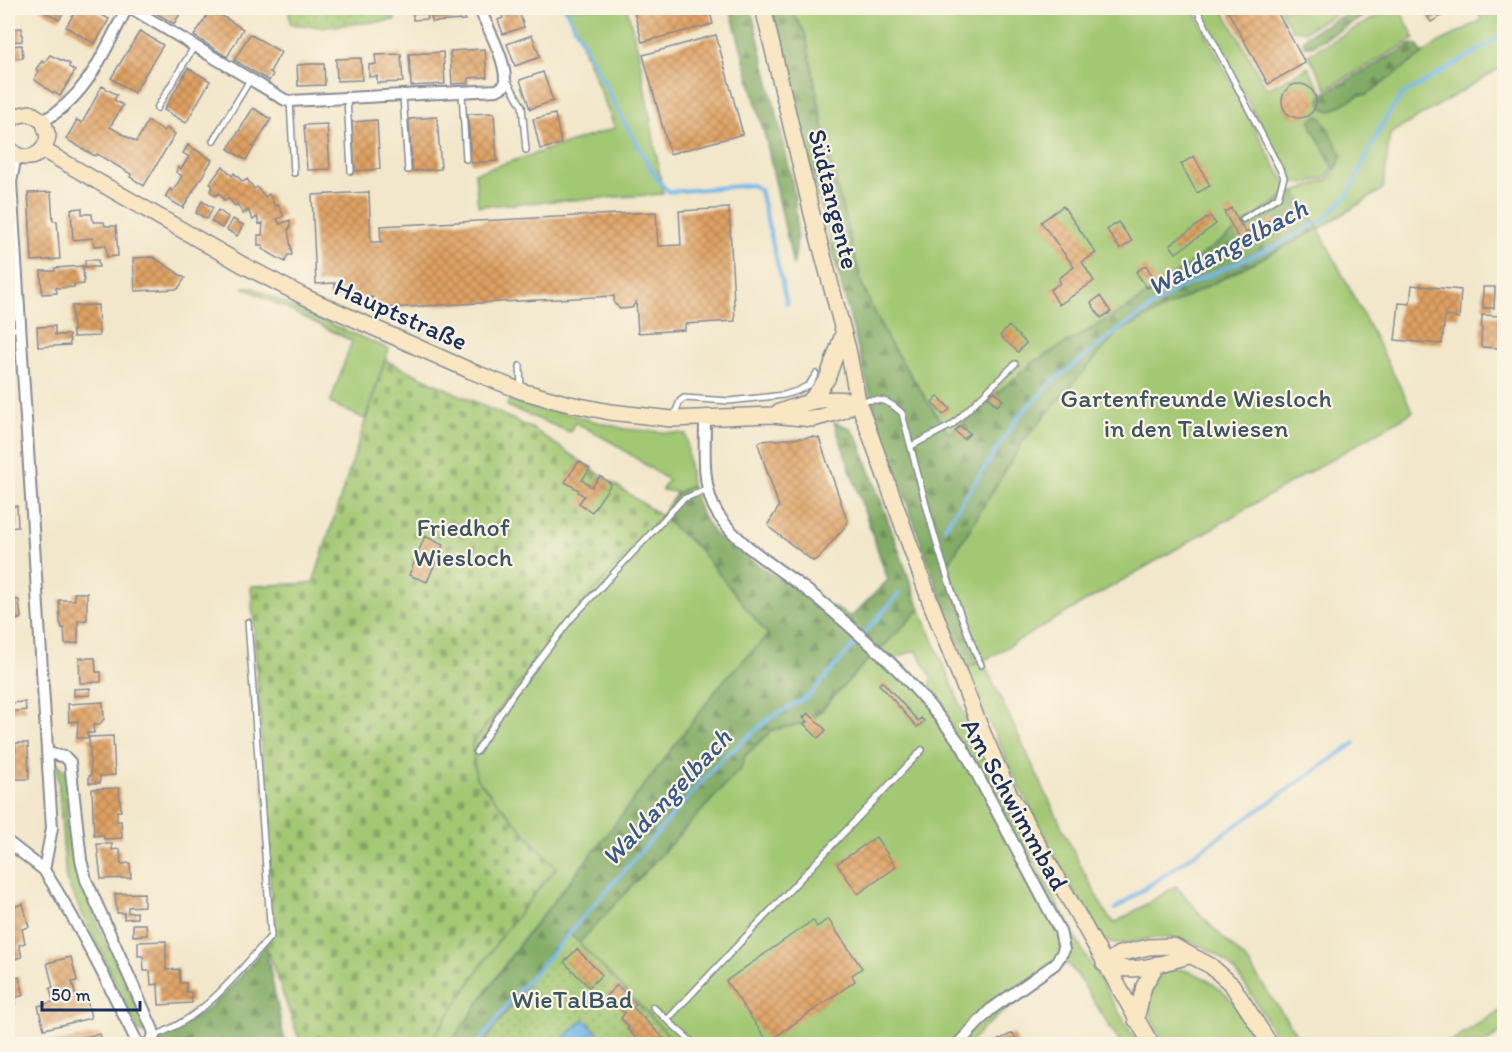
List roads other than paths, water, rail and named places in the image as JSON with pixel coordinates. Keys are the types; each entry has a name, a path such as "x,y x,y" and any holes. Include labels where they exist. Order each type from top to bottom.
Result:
{"main road":[{"name":"Südtangente","path":"763,8 858,401 930,602 979,724 1023,818 1151,1044"},
{"path":"8,123 15,116 25,113 35,115 43,121 48,136 43,150 38,154 27,158 12,151"},
{"name":"Hauptstraße","path":"43,150 243,265 305,297 521,391 610,412 672,419 772,415 813,419 842,411 858,401"},
{"path":"810,401 827,379 843,334"},
{"name":"Hauptstraße","path":"772,415 810,401 838,398 858,401"},
{"path":"1104,964 1119,954 1149,947 1173,946 1210,966 1232,985 1270,1044"},
{"path":"1104,964 1115,969 1138,969 1189,956"},
{"path":"1136,1020 1144,986 1157,964"}],"street":[{"path":"43,121 74,99 93,72 129,8 290,102 496,90 504,86 506,79 503,66 479,8"},
{"path":"12,151 13,292 20,329 52,828 44,870"},
{"name":"Am Schwimmbad","path":"705,419 708,489 714,507 724,523 871,645 914,687 962,746 1021,855 1063,940 1064,950 1055,964 990,1010 958,1044"},
{"path":"48,753 65,757 70,762 81,860 86,880 153,1030 151,1040"},
{"path":"8,842 44,870 76,921 138,1044"}],"lane":[{"path":"1196,8 1284,177 1278,197 1243,219"},
{"path":"157,108 194,47"},
{"path":"506,79 522,106 526,150"},
{"path":"213,141 250,80"},
{"path":"462,93 466,159"},
{"path":"403,96 408,170"},
{"path":"347,99 351,171"},
{"path":"290,102 294,173"},
{"path":"8,329 20,329"},
{"path":"911,446 952,425 1015,364"},
{"path":"520,366 521,391"},
{"path":"672,419 680,401 684,398 729,401 784,395 797,392 809,385 816,374"},
{"path":"858,401 881,399 893,404 902,413 939,554 952,594 981,665"},
{"path":"476,752 513,694 570,619 683,499 708,489"},
{"path":"151,1040 201,1011 271,936 248,622"},
{"path":"668,1019 922,750"},
{"path":"653,1007 694,1044"}],"water":[{"path":"584,1019 605,1041 601,1044 558,1044"}],"waterway":[{"path":"565,8 625,123 657,179 669,192 752,185 760,190 787,304"},
{"name":"Waldangelbach","path":"945,527 1019,416 1052,382 1177,289 1280,244 1325,218 1348,195 1385,119 1402,95 1504,35"},
{"name":"Waldangelbach","path":"479,1044 510,1001 720,761 770,718 809,696 899,594"},
{"path":"1115,909 1355,743"}],"park label":[{"name":"Gartenfreunde Wiesloch in den Talwiesen","path":"1196,412"},
{"name":"Friedhof Wiesloch","path":"463,542"},
{"name":"WieTalBad","path":"572,999"}]}
